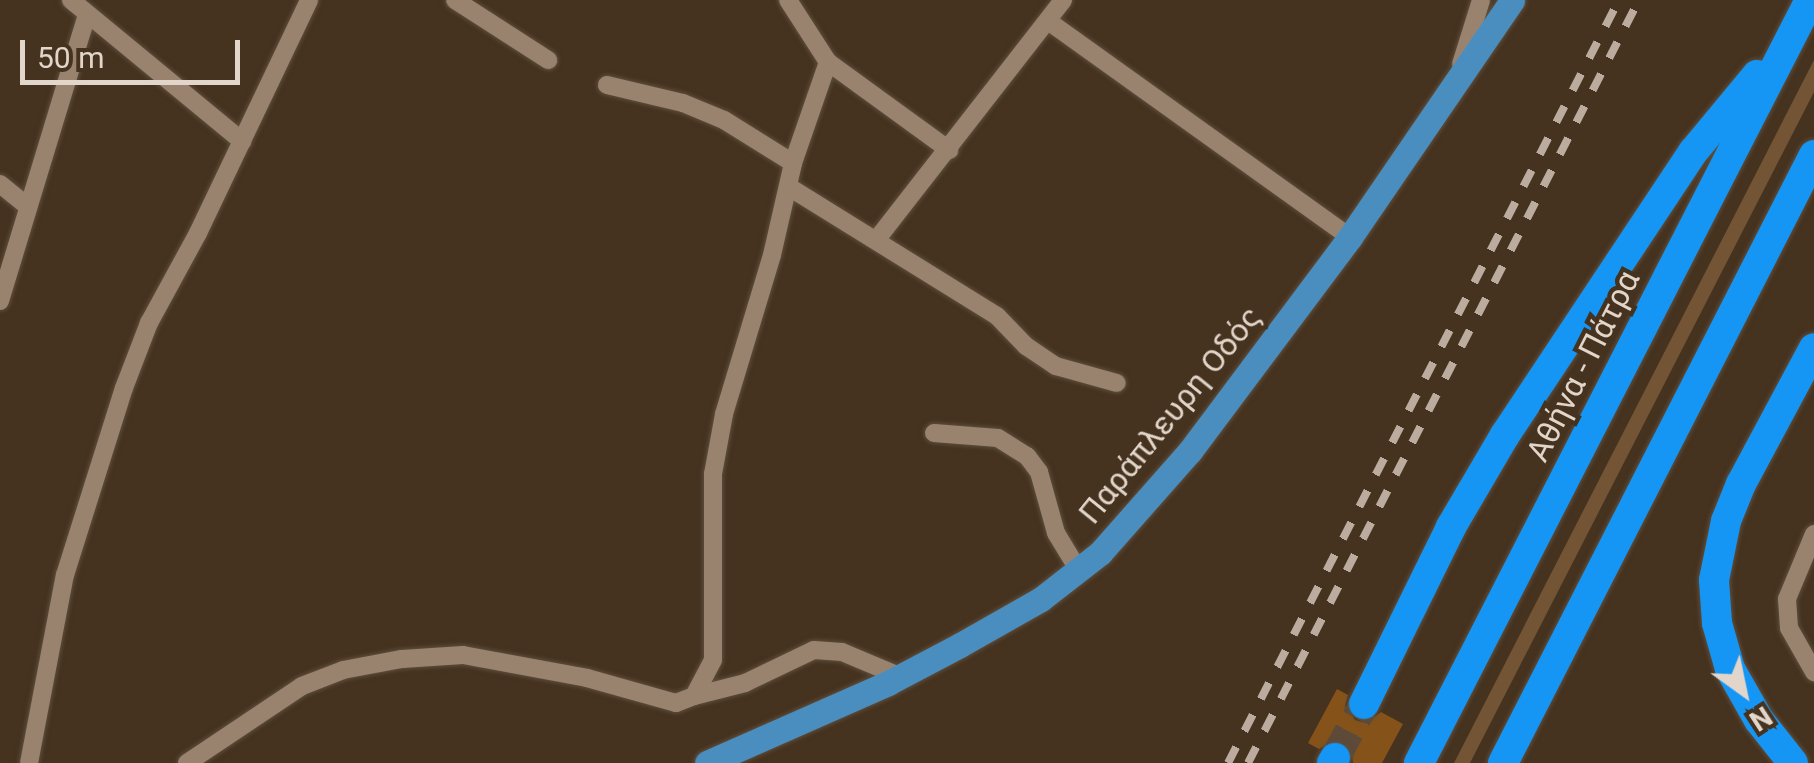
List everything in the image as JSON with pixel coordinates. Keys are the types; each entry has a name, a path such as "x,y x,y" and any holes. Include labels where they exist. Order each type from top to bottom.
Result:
{"highway":[{"name":"Αθήνα - Πάτρα","path":"1419,763 1810,0"},
{"path":"1364,704 1451,528 1505,435 1693,152 1794,30"},
{"path":"1503,763 1814,155"},
{"path":"1792,763 1759,720 1730,669 1718,624 1714,580 1726,521 1741,484 1814,348"}],"main road":[{"name":"Παράπλευρη Οδός","path":"707,763 899,676 1012,616 1079,571 1158,492 1350,237 1512,0"}],"street":[{"path":"71,0 242,141"},
{"path":"29,763 65,575 124,388 150,323 309,0"},
{"path":"454,0 548,60"},
{"path":"788,0 828,62 949,150"},
{"path":"877,239 1062,0"},
{"path":"1453,88 1481,0"},
{"path":"0,301 87,14"},
{"path":"1048,21 1350,237"},
{"path":"694,696 713,660 713,474 724,414 792,163 828,62"},
{"path":"607,85 683,103 724,120 792,163"},
{"path":"0,184 26,205"},
{"path":"788,187 997,316 1026,346 1056,366 1117,383"},
{"path":"934,433 998,438 1027,456 1039,472 1056,533 1079,571"},
{"path":"1814,534 1787,599 1789,628 1814,672"},
{"path":"187,763 302,686 343,670 402,659 462,655 587,678 676,703 745,683 814,650 842,652 899,676"}],"shaded area":[{"path":"1814,60 1814,92 1470,763 1454,763"}],"building":[{"path":"1337,689 1348,695 1345,706 1355,720 1366,723 1381,712 1403,724 1382,763 1353,763 1351,748 1336,739 1319,749 1308,743"}],"tunnel":[{"path":"1335,758 1364,704"}],"railway":[{"path":"1228,763 1619,0"},
{"path":"1248,763 1639,0"}]}
